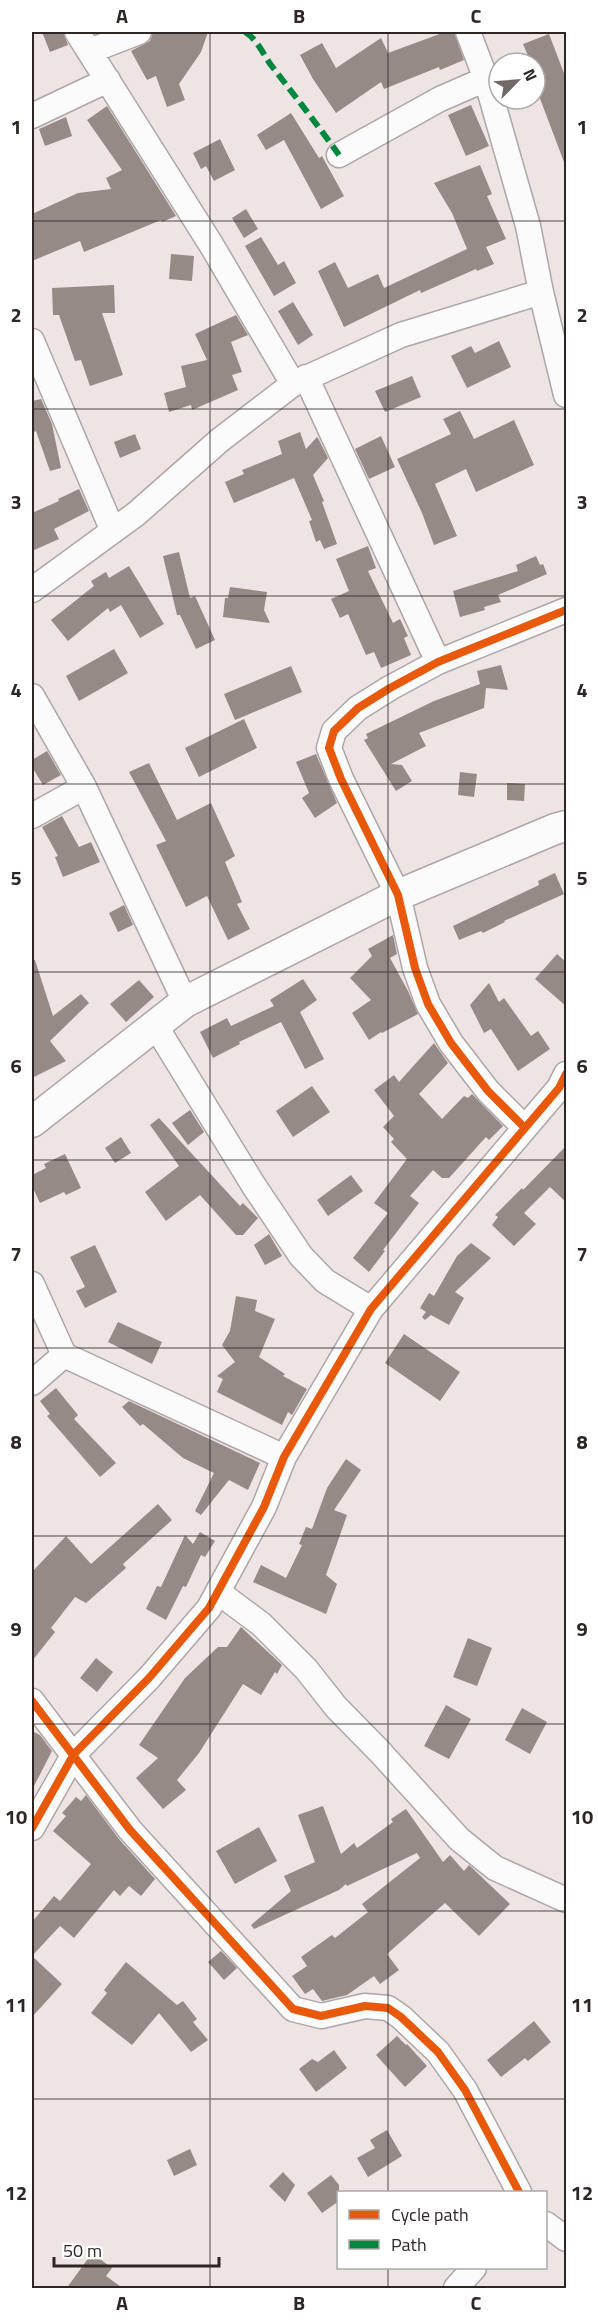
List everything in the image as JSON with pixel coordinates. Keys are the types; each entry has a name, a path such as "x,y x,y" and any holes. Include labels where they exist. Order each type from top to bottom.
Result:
{"street":[{"path":"77,32 300,380 438,662"},
{"path":"90,51 139,32"},
{"path":"468,32 486,79 528,226 541,292 567,395"},
{"path":"339,155 440,99 486,79"},
{"path":"32,116 108,80"},
{"path":"32,590 112,529 136,514 220,440 300,380 401,335 541,292"},
{"path":"32,341 112,529"},
{"path":"525,1128 482,1083 451,1043 428,1004 415,968 398,895 341,779 329,748 334,731 358,708 438,662 567,610"},
{"path":"32,696 84,787 186,1002"},
{"path":"32,816 84,787"},
{"path":"32,1122 186,1002 398,895 567,826"},
{"path":"155,1025 237,1159 301,1257 325,1281 371,1309"},
{"path":"32,1828 74,1754 149,1678 209,1608 264,1507 284,1457 371,1309 559,1088 567,1074"},
{"path":"32,1284 64,1355 284,1457"},
{"path":"32,1383 64,1355"},
{"path":"218,1592 261,1624 306,1669 336,1707 459,1839 495,1868 567,1900"},
{"path":"32,1701 130,1830 293,2009 321,2016 365,2006 387,2008 401,2017 438,2052 465,2090 518,2191"},
{"path":"547,2225 567,2239"},
{"path":"456,2289 473,2269"}],"building":[{"path":"42,32 63,32 68,45 50,52"},
{"path":"153,32 208,32 201,52 179,84 185,100 167,107 156,76 147,80 131,51 150,41"},
{"path":"445,32 454,32 464,60 440,70 439,67 384,89 381,82 336,113 300,55 322,43 336,68 381,38 388,53"},
{"path":"549,34 567,81 567,162 564,162 545,111 547,111 547,51 526,51 523,44"},
{"path":"471,105 489,146 466,156 448,115"},
{"path":"107,106 176,216 84,252 80,241 32,261 32,214 78,193 111,189 106,178 122,170 87,120"},
{"path":"291,113 319,158 322,156 344,196 321,209 284,140 266,150 257,135"},
{"path":"66,117 72,136 45,146 39,129"},
{"path":"220,139 235,170 214,181 206,166 201,169 193,153"},
{"path":"480,165 492,194 487,196 506,239 486,247 494,264 477,271 476,269 421,293 420,290 344,327 318,271 335,262 348,288 378,274 384,288 467,249 452,213 434,183"},
{"path":"246,209 258,229 244,238 232,218"},
{"path":"261,237 278,265 284,261 296,283 274,296 245,246"},
{"path":"171,254 194,256 192,281 169,279"},
{"path":"114,285 115,313 102,313 123,375 90,386 81,360 75,361 59,315 53,315 52,288"},
{"path":"293,302 313,335 298,345 278,311"},
{"path":"236,315 248,335 231,342 242,372 232,375 238,390 192,410 191,405 169,412 164,393 186,387 181,366 207,360 195,334"},
{"path":"499,341 511,367 467,388 451,356 471,346 475,353"},
{"path":"412,376 421,397 385,412 375,391"},
{"path":"41,399 52,424 61,468 50,471 36,431 32,433 32,401"},
{"path":"460,411 474,439 514,420 534,465 476,492 466,469 435,484 457,536 434,545 397,459 451,434 443,419"},
{"path":"300,432 306,449 317,437 328,458 313,475 324,501 322,502 337,544 324,549 320,540 316,542 309,521 312,520 294,478 234,503 225,482 244,474 242,470 282,454 278,441"},
{"path":"135,434 141,449 120,458 114,442"},
{"path":"381,436 395,467 369,479 355,449"},
{"path":"79,489 89,511 54,529 59,539 32,551 32,513"},
{"path":"368,546 376,568 368,571 393,623 400,619 408,636 404,638 411,655 381,668 374,652 366,655 348,614 340,618 331,599 349,591 336,559"},
{"path":"179,552 190,598 195,596 215,640 196,649 180,615 177,615 163,556"},
{"path":"536,556 540,565 543,564 547,574 498,595 501,602 484,607 485,610 460,617 453,591 518,571 516,565"},
{"path":"129,566 164,624 140,638 121,605 110,612 108,608 68,641 51,620 94,586 91,581 106,572 109,578"},
{"path":"230,587 267,592 264,610 270,623 223,617 225,598 228,598"},
{"path":"114,649 128,673 79,701 66,676"},
{"path":"501,665 508,690 486,688 484,708 419,733 426,746 391,764 402,765 412,781 396,791 364,740 368,738 366,734 434,701 480,684 477,671"},
{"path":"291,666 302,692 235,720 224,694"},
{"path":"244,719 257,748 199,777 185,748"},
{"path":"47,751 61,775 43,785 32,767 32,760"},
{"path":"316,754 337,803 315,818 302,798 309,793 296,762"},
{"path":"149,763 177,820 211,803 235,856 225,862 242,902 237,904 250,929 228,940 207,896 186,907 156,845 166,841 129,772"},
{"path":"460,772 477,774 474,797 458,795"},
{"path":"507,783 525,784 524,801 507,800"},
{"path":"62,816 79,847 91,842 100,862 63,877 55,857 58,856 42,827"},
{"path":"555,873 564,894 483,933 481,931 459,940 453,926 539,885 538,881"},
{"path":"124,905 133,925 118,932 109,913"},
{"path":"393,935 397,954 390,958 418,1014 369,1040 352,1013 371,1000 350,978 372,956 368,949"},
{"path":"557,954 567,963 567,1007 535,979"},
{"path":"32,960 35,960 53,1016 81,994 89,1003 50,1041 66,1061 32,1078"},
{"path":"303,979 317,1000 300,1012 324,1059 305,1069 281,1022 239,1042 240,1044 213,1058 200,1032 227,1018 231,1026 274,1006 270,1000"},
{"path":"139,980 154,997 126,1022 110,1004"},
{"path":"489,983 499,1002 504,998 531,1036 538,1031 550,1049 518,1071 491,1029 484,1033 470,1005"},
{"path":"434,1043 448,1063 419,1094 442,1119 464,1096 468,1098 472,1094 503,1126 489,1140 486,1137 449,1178 442,1178 433,1170 410,1196 419,1203 369,1272 353,1258 388,1213 374,1203 407,1159 391,1142 394,1139 383,1127 394,1116 374,1090 394,1075 399,1082"},
{"path":"312,1086 330,1112 293,1137 276,1111"},
{"path":"190,1110 204,1132 188,1145 172,1123"},
{"path":"159,1118 240,1206 243,1203 258,1218 243,1235 236,1235 200,1195 166,1221 145,1192 179,1166 150,1125"},
{"path":"121,1137 131,1153 115,1163 105,1148"},
{"path":"567,1145 567,1203 550,1187 524,1213 536,1224 514,1246 492,1225 498,1217 495,1215"},
{"path":"65,1154 81,1188 66,1195 64,1192 40,1203 32,1186 32,1175 46,1168 44,1164"},
{"path":"351,1175 363,1191 328,1216 317,1200"},
{"path":"269,1234 282,1256 265,1265 254,1245"},
{"path":"471,1243 491,1258 455,1292 464,1298 449,1325 431,1315 425,1320 422,1317 426,1312 420,1308 429,1293 434,1296 457,1256"},
{"path":"95,1245 117,1292 85,1308 76,1291 85,1287 70,1257"},
{"path":"236,1296 257,1300 255,1311 275,1319 259,1357 285,1374 283,1376 307,1389 292,1415 288,1412 282,1425 217,1392 223,1379 217,1376 235,1362 222,1345 230,1331"},
{"path":"118,1322 162,1342 152,1364 108,1342"},
{"path":"404,1334 460,1372 440,1401 385,1363"},
{"path":"56,1388 78,1415 74,1419 116,1463 100,1477 47,1416 50,1414 40,1401"},
{"path":"129,1401 260,1463 248,1490 229,1480 201,1515 195,1511 214,1473 183,1458 143,1424 140,1426 122,1407"},
{"path":"346,1459 361,1470 334,1510 347,1515 326,1575 337,1584 326,1614 253,1582 261,1565 286,1578 302,1545 299,1544 306,1527 312,1529 327,1488"},
{"path":"158,1504 172,1520 123,1564 126,1568 86,1603 75,1597 51,1628 55,1632 32,1661 32,1572 66,1536 91,1564"},
{"path":"200,1532 215,1541 205,1557 201,1555 186,1587 183,1586 166,1620 146,1609 157,1586 161,1587 185,1535 193,1544"},
{"path":"241,1627 282,1665 261,1695 243,1684 199,1753 177,1780 186,1790 163,1809 136,1778 158,1758 139,1745 185,1678 218,1647 227,1647"},
{"path":"468,1638 492,1648 477,1686 453,1677"},
{"path":"96,1658 113,1672 97,1692 80,1678"},
{"path":"446,1705 471,1719 449,1759 424,1746"},
{"path":"522,1708 547,1722 530,1754 505,1740"},
{"path":"32,1731 40,1735 52,1751 32,1790"},
{"path":"86,1795 119,1839 155,1879 141,1896 129,1886 120,1896 114,1890 74,1938 60,1926 32,1956 32,1922 54,1896 60,1901 91,1864 53,1831 66,1816 62,1813 76,1797 81,1801"},
{"path":"323,1806 341,1854 354,1843 357,1848 393,1822 391,1819 406,1809 443,1862 450,1855 464,1871 469,1865 510,1904 479,1936 445,1903 387,1954 399,1970 380,1984 374,1976 347,1995 322,2001 313,1989 305,1994 292,1976 307,1966 301,1957 332,1935 335,1938 368,1912 362,1904 420,1858 417,1853 347,1886 346,1884 339,1890 254,1929 251,1925 291,1891 284,1876 315,1862 298,1815"},
{"path":"259,1827 277,1861 235,1884 216,1851"},
{"path":"221,1951 237,1968 224,1980 208,1962"},
{"path":"32,1956 62,1984 32,2017"},
{"path":"126,1962 177,2005 183,2001 197,2019 193,2022 208,2040 191,2052 159,2013 132,2045 91,2013 107,1993 104,1990"},
{"path":"534,2021 551,2042 528,2061 525,2058 501,2077 487,2060"},
{"path":"397,2036 427,2066 405,2087 376,2055"},
{"path":"334,2050 347,2068 316,2092 299,2069 312,2059 318,2062"},
{"path":"387,2130 402,2156 368,2177 357,2158 375,2148 370,2140"},
{"path":"190,2149 197,2165 174,2176 167,2160"},
{"path":"283,2172 295,2185 285,2202 269,2186"},
{"path":"331,2175 339,2185 337,2202 322,2213 307,2193"},
{"path":"92,2253 112,2268 106,2276 124,2289 66,2289"}],"marked path":[{"path":"245,32 256,43 339,155"}],"cycle path":[{"path":"525,1128 488,1091 451,1043 428,1004 415,968 398,895 341,779 329,748 334,731 358,708 390,688 438,662 566,610"},
{"path":"32,1828 74,1754 149,1678 209,1608 264,1507 284,1457 371,1309 559,1088 566,1074"},
{"path":"32,1701 130,1830 293,2009 321,2016 365,2006 388,2008 401,2017 438,2052 465,2090 518,2191"}]}
